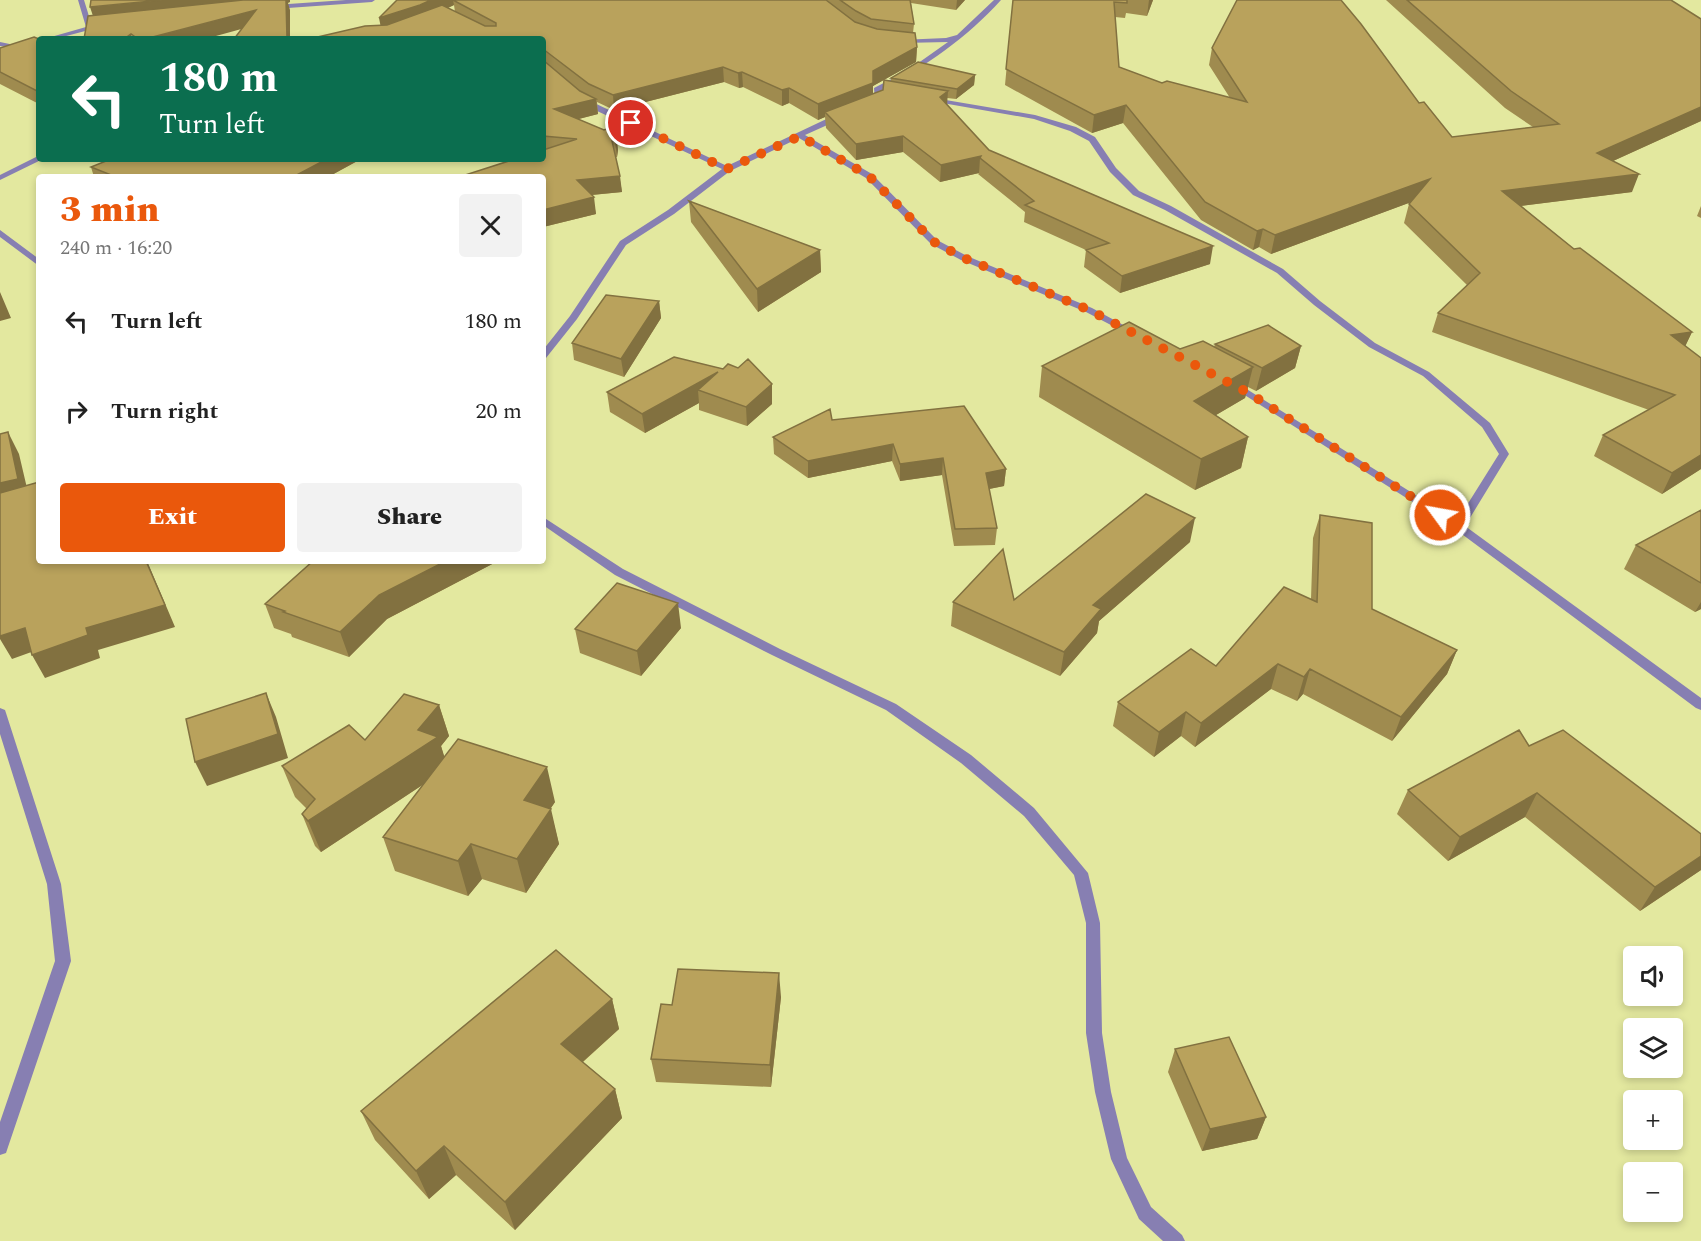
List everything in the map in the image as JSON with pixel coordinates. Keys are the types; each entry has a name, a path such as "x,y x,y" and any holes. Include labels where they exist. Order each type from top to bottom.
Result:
{"street":[{"path":"81,0 88,27"},
{"path":"269,8 372,0"},
{"path":"877,90 909,72 965,33 998,0"},
{"path":"57,36 88,27 114,23"},
{"path":"898,41 947,40 965,33"},
{"path":"0,44 21,46"},
{"path":"0,54 30,44"},
{"path":"877,90 888,92"},
{"path":"869,105 879,101 877,90"},
{"path":"578,96 600,109 647,129 727,169"},
{"path":"921,98 1035,117 1073,129 1092,139 1113,170 1136,194 1168,208 1280,271 1372,345 1426,374 1486,424 1504,454 1459,527"},
{"path":"546,352 574,317 623,243 671,212 727,169 849,112"},
{"path":"800,136 869,176 934,242 964,258 1089,310 1141,338"},
{"path":"0,178 36,160"},
{"path":"0,233 36,261"},
{"path":"1226,381 1247,392 1459,527 1701,705"},
{"path":"546,522 620,572 776,652 891,707 966,759 1029,812 1081,873 1093,923 1094,1033 1103,1092 1119,1159 1145,1213 1176,1241"},
{"path":"0,713 54,884 63,961 0,1147"}],"building":[{"path":"91,0 162,0 90,7"},
{"path":"243,0 286,0 287,36 236,36 256,10 156,36 131,34 128,36 85,36 88,16"},
{"path":"397,0 431,0 379,18"},
{"path":"453,0 826,0 855,22 877,29 915,33 917,47 873,71 873,83 818,104 789,88 782,90 742,72 738,73 723,67 613,95 589,84 546,51 546,36 322,36 365,26 387,25 442,5 485,26 496,26 496,23"},
{"path":"840,0 910,0 914,24 871,19"},
{"path":"1013,0 1127,0 1127,3 1114,2 1119,67 1162,83 1167,81 1247,102 1212,48 1237,0 1341,0 1419,103 1424,102 1452,137 1559,124 1511,91 1407,0 1671,0 1701,19 1701,107 1597,153 1639,174 1502,191 1574,249 1580,248 1692,332 1671,335 1701,358 1701,455 1672,473 1603,435 1675,395 1438,313 1480,273 1409,204 1430,179 1275,235 1263,229 1257,231 1205,202 1126,105 1094,115 1006,69"},
{"path":"36,38 36,90 0,72 0,48"},
{"path":"918,62 975,75 957,89 891,78"},
{"path":"546,63 580,91 596,99 554,109 604,130 609,128 610,132 616,135 615,141 612,141 620,176 577,180 594,197 546,209 546,174 468,174 506,162 546,162 546,149 577,139 546,136"},
{"path":"884,80 948,91 940,97 989,150 1213,246 1122,276 1086,250 1109,243 1025,205 1034,201 980,158 981,156 941,165 903,136 856,144 825,112 883,90"},
{"path":"104,162 321,162 299,174 108,174 91,167"},
{"path":"689,201 820,250 757,289"},
{"path":"606,295 659,301 621,359 572,343"},
{"path":"1129,322 1180,349 1203,341 1253,367 1194,401 1248,437 1201,459 1042,366"},
{"path":"1268,325 1301,346 1262,368 1215,344"},
{"path":"674,357 723,369 728,364 738,368 748,359 772,384 746,407 698,390 718,372 642,414 607,392"},
{"path":"964,406 1006,469 986,473 997,528 955,529 943,458 900,464 893,444 808,461 773,437 830,409 832,420"},
{"path":"8,432 18,479 0,483 0,434"},
{"path":"36,483 36,564 147,564 165,605 86,628 88,635 32,655 25,628 0,636 0,493"},
{"path":"1146,494 1195,518 1093,605 1101,609 1064,652 953,602 1003,549 1014,600"},
{"path":"1701,510 1701,583 1636,545"},
{"path":"1320,515 1372,523 1372,609 1457,650 1401,717 1310,669 1304,677 1278,664 1201,723 1186,712 1159,732 1118,702 1191,649 1216,666 1284,587 1317,602"},
{"path":"310,564 440,564 379,595 340,632 265,604"},
{"path":"617,583 678,603 637,651 575,629"},
{"path":"266,693 278,734 195,762 186,719"},
{"path":"404,694 439,705 418,730 438,737 308,821 302,814 315,799 282,766 349,725 365,740"},
{"path":"1519,730 1529,746 1563,730 1701,834 1701,856 1655,887 1537,793 1460,837 1408,790"},
{"path":"458,739 547,767 524,800 551,809 517,859 471,844 458,861 383,837"},
{"path":"556,950 612,999 561,1044 615,1089 505,1202 444,1146 416,1171 361,1111"},
{"path":"678,969 779,973 770,1065 651,1059 661,1004 672,1005"},
{"path":"1229,1037 1266,1117 1210,1129 1175,1049"}],"route":[{"path":"631,123 727,169 800,136 869,176 934,242 964,258 1089,310 1247,392 1440,515"}]}
